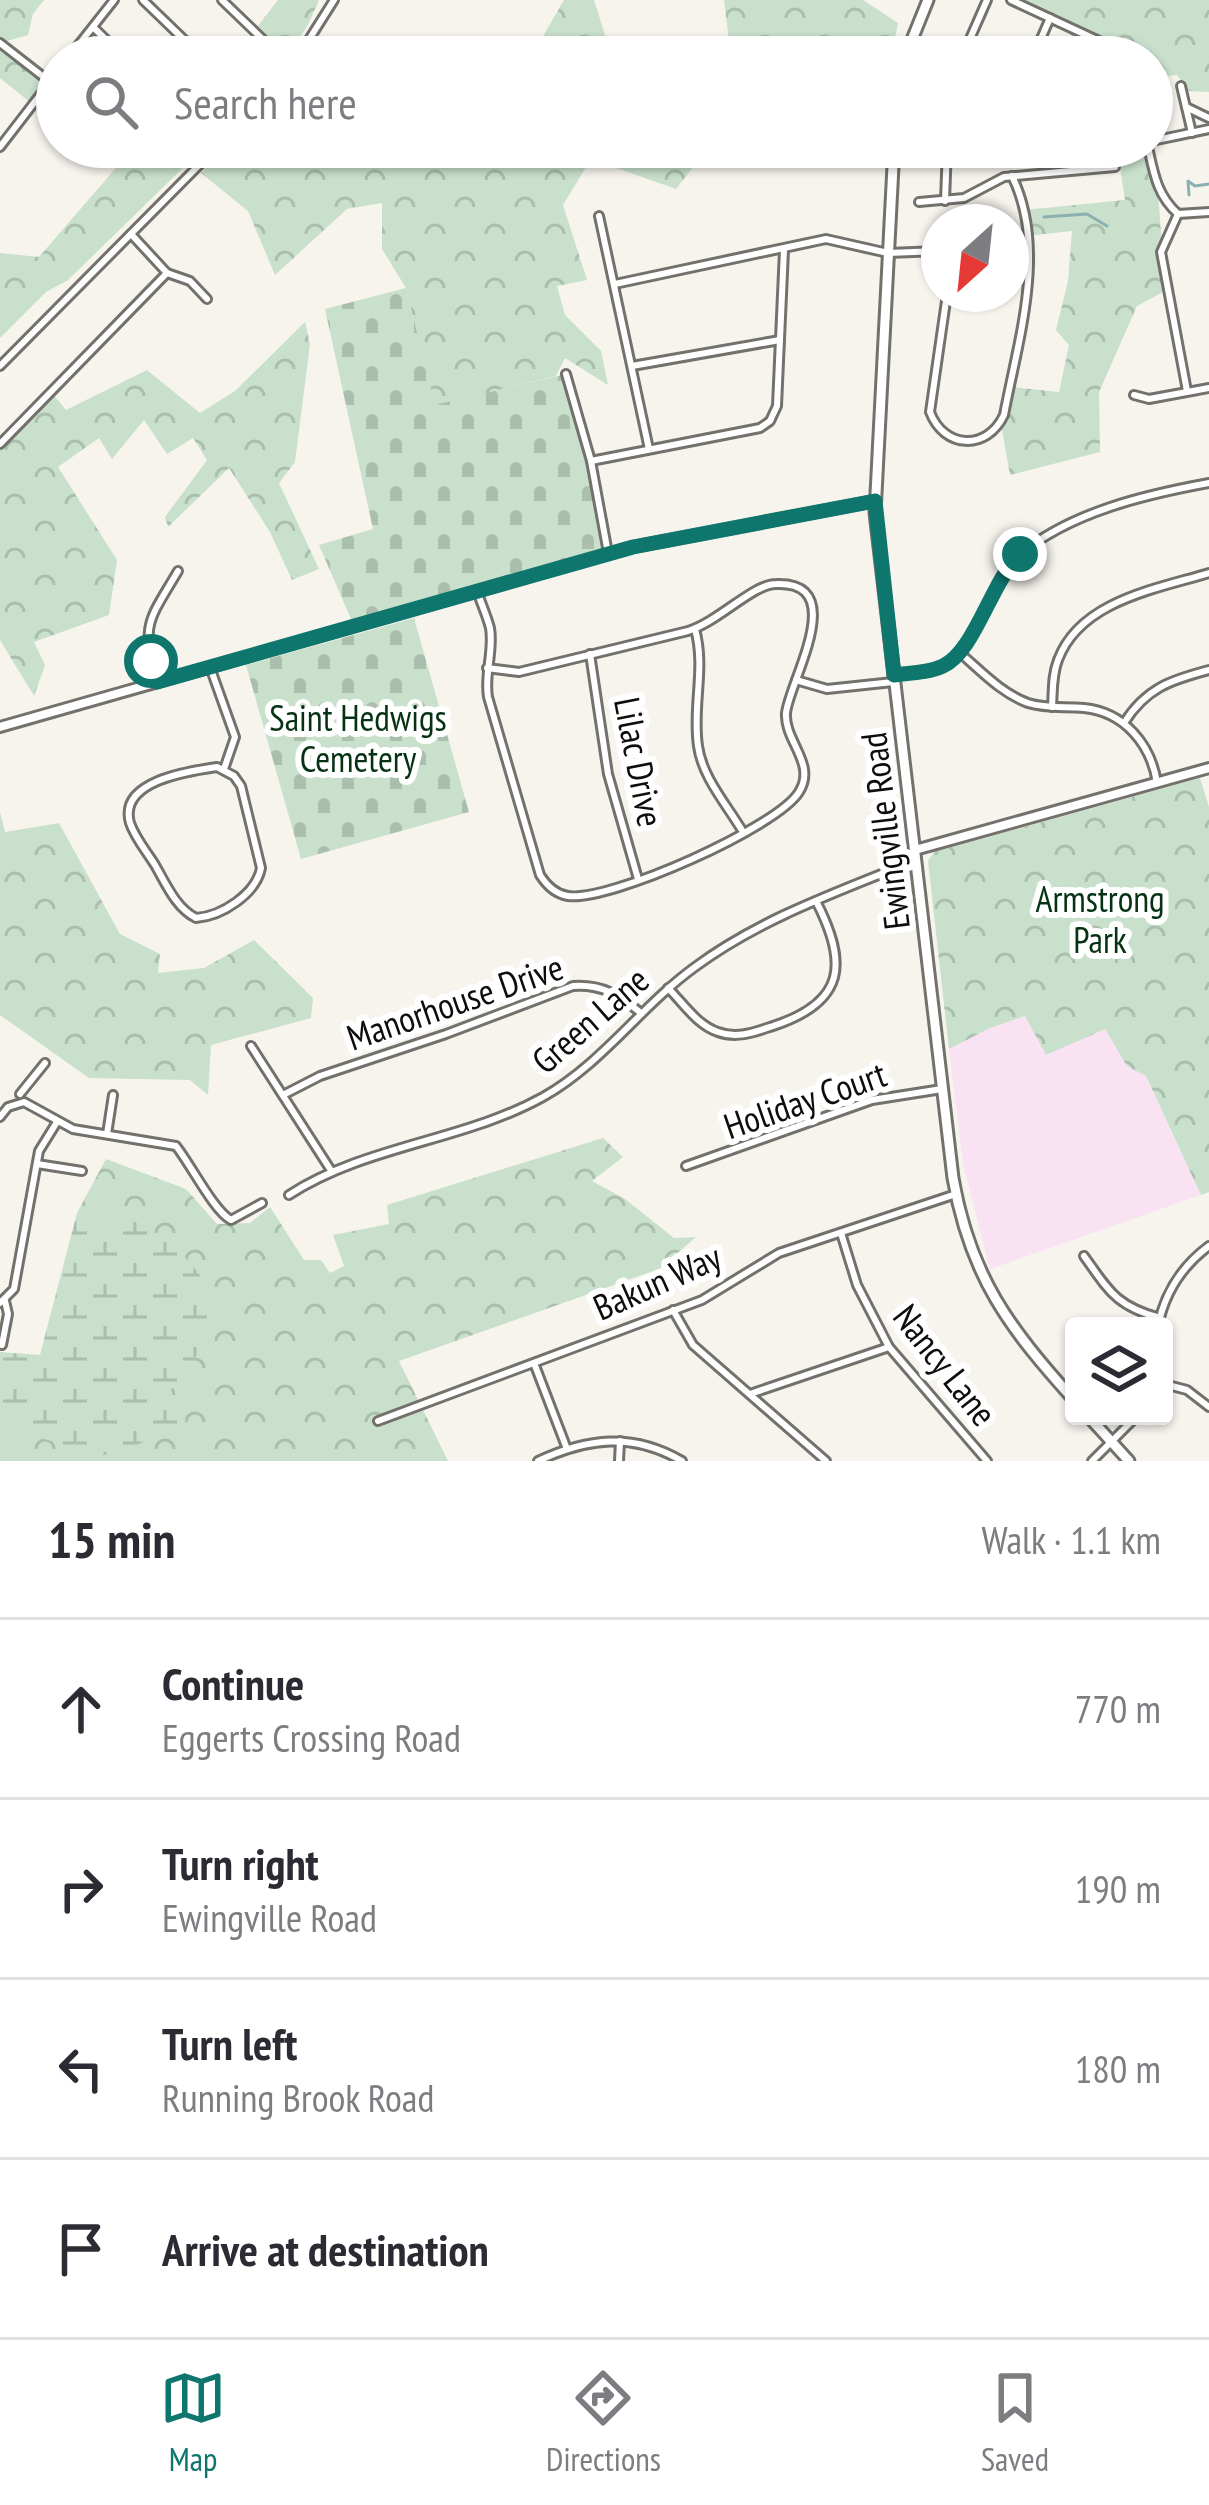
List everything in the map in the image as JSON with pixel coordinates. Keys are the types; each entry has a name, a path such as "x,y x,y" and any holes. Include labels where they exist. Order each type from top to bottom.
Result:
{"main road":[{"path":"913,36 928,0"},
{"name":"Ewingville Road","path":"892,168 875,501 956,1194 973,1258 990,1295 1020,1340 1065,1390"},
{"path":"1096,1425 1129,1461"}],"street":[{"path":"86,36 114,0"},
{"path":"143,0 180,36"},
{"path":"222,0 257,36"},
{"path":"311,36 334,0"},
{"path":"971,36 987,0"},
{"path":"1011,0 1090,36"},
{"path":"1042,36 1050,18"},
{"path":"93,27 102,36"},
{"path":"0,43 36,71"},
{"path":"1181,86 1192,133"},
{"path":"0,147 36,100"},
{"path":"1186,107 1209,118"},
{"path":"1173,138 1209,129"},
{"path":"0,365 196,168"},
{"path":"945,201 946,168"},
{"path":"919,202 964,198 997,179 1088,168"},
{"path":"1154,168 1158,190 1178,214"},
{"path":"1012,176 1023,204"},
{"path":"1178,214 1209,212"},
{"path":"1178,214 1161,252 1187,391"},
{"path":"599,217 649,449"},
{"path":"130,234 167,274 190,280 207,299"},
{"path":"615,284 814,240 837,239 888,254 921,252"},
{"path":"591,460 760,428 770,422 777,406 784,250"},
{"path":"0,444 167,274"},
{"path":"945,312 931,412 946,436 961,442 991,434 1004,416 1023,312"},
{"path":"632,367 780,340"},
{"path":"566,374 591,460 608,553"},
{"path":"1134,395 1149,399 1209,388"},
{"path":"796,680 826,689 941,667 961,652 1002,574 1030,547 1127,501 1209,483"},
{"path":"0,728 608,553 875,501"},
{"path":"157,682 146,642 148,624 178,571"},
{"path":"1052,707 1057,661 1093,617 1132,596 1209,573"},
{"path":"477,591 490,628 487,668 488,697 540,875 557,893 580,896 698,860 791,802 803,783 804,766 786,716 813,629 811,606 796,589 774,584 758,589 695,629 519,672 487,668"},
{"path":"695,629 702,669 698,747 706,770 743,832"},
{"path":"961,652 1005,691 1027,702 1093,709 1124,723 1148,751 1156,783"},
{"name":"Lilac Drive","path":"590,654 608,774 638,880"},
{"path":"210,667 235,737 224,769"},
{"path":"1124,723 1157,686 1209,670"},
{"path":"209,768 224,769 241,786 262,860 260,874 250,892 213,915 196,918 181,907 132,829 130,808 139,792 154,783 209,768"},
{"name":"Green Lane","path":"289,1195 332,1172 503,1115 540,1098 588,1065 668,988 735,940 915,855 1209,768"},
{"path":"668,988 700,1022 724,1034 750,1033 809,1012 830,989 838,959 835,940 816,901"},
{"name":"Manorhouse Drive","path":"283,1095 320,1076 573,986 613,992 641,1013"},
{"path":"251,1046 332,1172"},
{"path":"20,1094 45,1063"},
{"name":"Holiday Court","path":"686,1166 872,1100 942,1089"},
{"path":"107,1134 112,1095"},
{"path":"0,1117 8,1106 24,1102 57,1122 176,1146 200,1175 223,1216 231,1220 262,1203"},
{"path":"2,1346 8,1314 3,1302 14,1289 42,1143 57,1122"},
{"path":"37,1164 82,1171"},
{"name":"Bakun Way","path":"378,1421 716,1293 779,1253 956,1194"},
{"name":"Nancy Lane","path":"841,1233 857,1285 889,1347 987,1461"},
{"path":"1161,1317 1178,1276 1209,1246"},
{"path":"1084,1256 1118,1301 1147,1317"},
{"path":"673,1310 693,1345 826,1461"},
{"path":"748,1394 889,1347"},
{"path":"533,1362 567,1449"},
{"path":"1173,1386 1209,1407"},
{"path":"1092,1461 1129,1425"},
{"path":"619,1461 620,1440"},
{"path":"538,1461 595,1441 620,1440 646,1444 682,1461"}],"shaded area":[{"path":"1026,1016 1105,1028 1127,1066 1145,1075 1201,1195 990,1269 963,1164 949,1049"}],"green space":[{"path":"0,0 44,0 33,14 28,35 4,42 36,67 36,96 31,103 0,78"},
{"path":"278,0 319,0 300,36 268,36 258,26"},
{"path":"564,0 594,0 605,36 543,36"},
{"path":"724,0 863,0 898,23 895,36 728,36"},
{"path":"1019,0 1209,0 1209,92 1189,91 1173,75 1173,36 1071,36 1061,21"},
{"path":"116,168 183,168 68,280 46,292 0,338 0,253 39,257"},
{"path":"206,168 586,168 563,205 587,280 557,286 565,315 601,351 608,385 565,358 556,376 434,406 406,288 382,249 382,203 347,209 275,275 248,211 201,173"},
{"path":"616,168 692,168 676,189"},
{"path":"1120,168 1152,168 1165,291 1137,306 1099,392 1100,452 1010,475 1001,424 1011,387 1059,392 1069,345 1056,330 1068,281 1072,231 1029,236 1029,210 1125,200"},
{"path":"406,288 435,405 566,374 591,461 608,553 354,626 319,545 373,529 325,309"},
{"path":"305,322 310,344 295,462 279,483 319,569 292,580 270,532 229,468 168,527 165,517 207,460 193,438 167,454 144,420 112,459 99,438 58,467 117,560 109,615 34,642 45,665 34,696 0,640 0,441 51,392 66,410 147,370 200,413 235,391"},
{"name":"Saint Hedwigs Cemetery","path":"414,618 469,812 301,859 246,665"},
{"name":"Armstrong Park","path":"1200,778 1209,807 1209,1192 1201,1195 1146,1076 1127,1066 1105,1029 1046,1055 1025,1016 949,1049 928,861 934,852"},
{"path":"0,812 5,832 59,823 120,934 160,954 158,973 204,968 254,940 313,998 311,1018 211,1045 208,1095 190,1080 89,1078 0,1015"},
{"path":"603,1138 623,1157 592,1181 625,1199 674,1238 696,1237 659,1269 399,1361 448,1461 0,1461 0,1427 19,1431 185,1421 166,1396 223,1320 134,1222 77,1213 106,1159 186,1189 217,1224 250,1223 270,1207 304,1260 321,1260 330,1273 344,1266 333,1235 389,1224 387,1205"},
{"path":"77,1213 128,1220 164,1239 200,1275 223,1320 167,1395 186,1420 123,1452 103,1455 0,1427 0,1352 40,1355"}],"waterway":[{"path":"1189,195 1188,181 1195,186 1209,184"},
{"path":"1044,217 1087,214 1107,226"}],"route":[{"path":"151,661 157,682 633,547 875,501 894,675 904,674 941,667 957,656 995,585 1020,554"}]}
